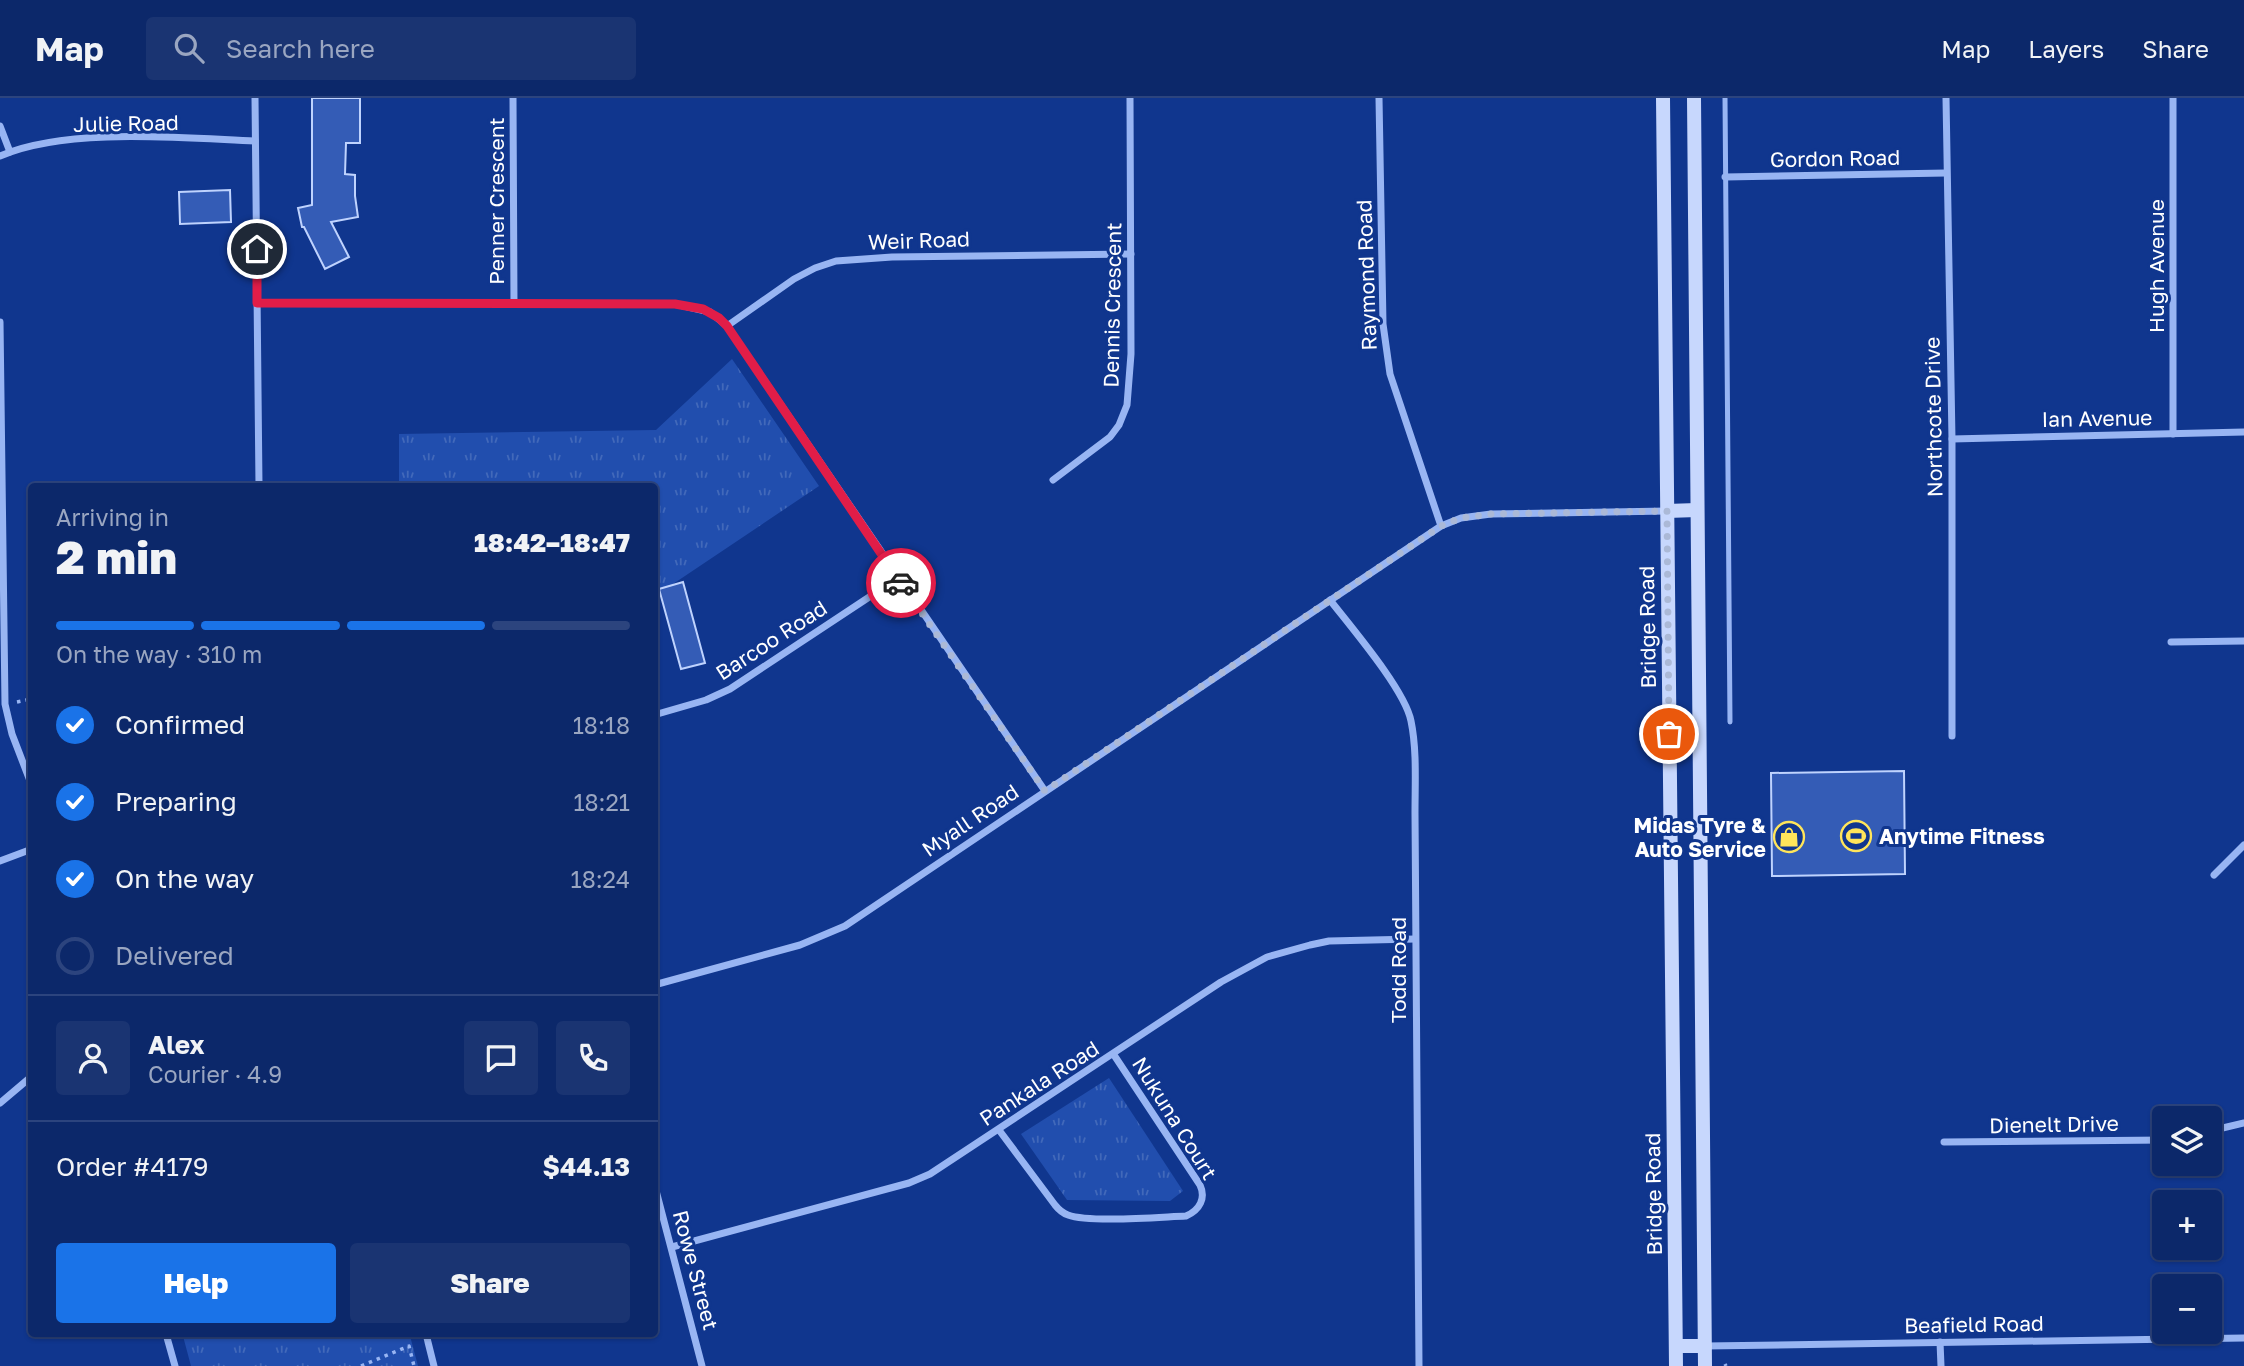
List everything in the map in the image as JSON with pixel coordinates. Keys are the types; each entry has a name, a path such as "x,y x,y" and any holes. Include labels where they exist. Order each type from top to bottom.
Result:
{"main road":[{"name":"Bridge Road","path":"1663,98 1676,1366"},
{"path":"1694,98 1705,1366"},
{"path":"1667,511 1697,510"},
{"path":"1676,1346 1705,1346"}],"street":[{"path":"255,98 259,483"},
{"name":"Penner Crescent","path":"513,98 514,304"},
{"name":"Dennis Crescent","path":"1053,480 1110,437 1124,416 1129,393 1130,98"},
{"name":"Raymond Road","path":"1380,98 1385,354 1441,526"},
{"name":"Northcote Drive","path":"1946,98 1952,439 1952,736"},
{"name":"Hugh Avenue","path":"2173,98 2173,434"},
{"path":"0,126 10,152"},
{"name":"Julie Road","path":"0,156 50,144 98,138 256,141"},
{"name":"Gordon Road","path":"1725,177 1946,173"},
{"name":"Weir Road","path":"727,326 794,279 835,261 892,257 1131,254"},
{"path":"257,303 686,305 710,312 727,326 1045,791"},
{"path":"0,322 5,704 12,734 28,776"},
{"name":"Ian Avenue","path":"1952,439 2244,432"},
{"name":"Myall Road","path":"658,984 788,949 835,931 859,917 1441,526 1461,518 1491,514 1667,511"},
{"name":"Barcoo Road","path":"658,714 706,700 730,689 898,578"},
{"name":"Todd Road","path":"1330,600 1385,674 1411,719 1415,813 1419,1366"},
{"path":"2171,642 2244,641"},
{"path":"2214,875 2244,845"},
{"path":"0,861 28,850"},
{"name":"Pankala Road","path":"672,1247 918,1179 942,1167 1256,961 1276,953 1329,941 1415,939"},
{"name":"Nukuna Court","path":"999,1130 1055,1205 1066,1215 1126,1218 1186,1216 1193,1213 1203,1197 1200,1185 1114,1055"},
{"path":"0,1103 28,1079"},
{"path":"2222,1128 2244,1123"},
{"name":"Dienelt Drive","path":"1944,1143 2152,1140"},
{"name":"Rowe Street","path":"658,1197 702,1366"},
{"path":"167,1337 174,1366"},
{"path":"427,1337 434,1366"},
{"name":"Beafield Road","path":"1705,1346 2244,1338"},
{"path":"1941,1342 1941,1366"}],"lane":[{"path":"1725,98 1730,722"}],"path":[{"path":"361,1366 409,1346 414,1366"}],"green space":[{"path":"732,359 819,486 670,586 658,589 658,483 399,483 399,434 656,430"},
{"path":"1109,1078 1183,1191 1170,1201 1067,1200 1021,1134"},
{"path":"183,1337 410,1337 418,1366 191,1366"}],"building":[{"path":"312,98 360,98 360,143 346,143 345,174 355,175 358,217 331,222 349,257 325,269 302,227 298,208 312,205"},
{"path":"230,190 231,222 180,224 179,192"},
{"path":"683,582 705,663 681,669 659,589"},
{"name":"Anytime Fitness","path":"1904,771 1905,874 1772,876 1771,773"}],"way so far":[{"path":"901,583 1045,791 1441,526 1461,518 1491,514 1667,511 1669,734"}],"place":[{"name":"Anytime Fitness","path":"1856,836"},
{"name":"Midas Tyre & Auto Service","path":"1789,837"}],"route":[{"path":"257,249 257,303 675,304 710,312 727,326 901,583"}]}
